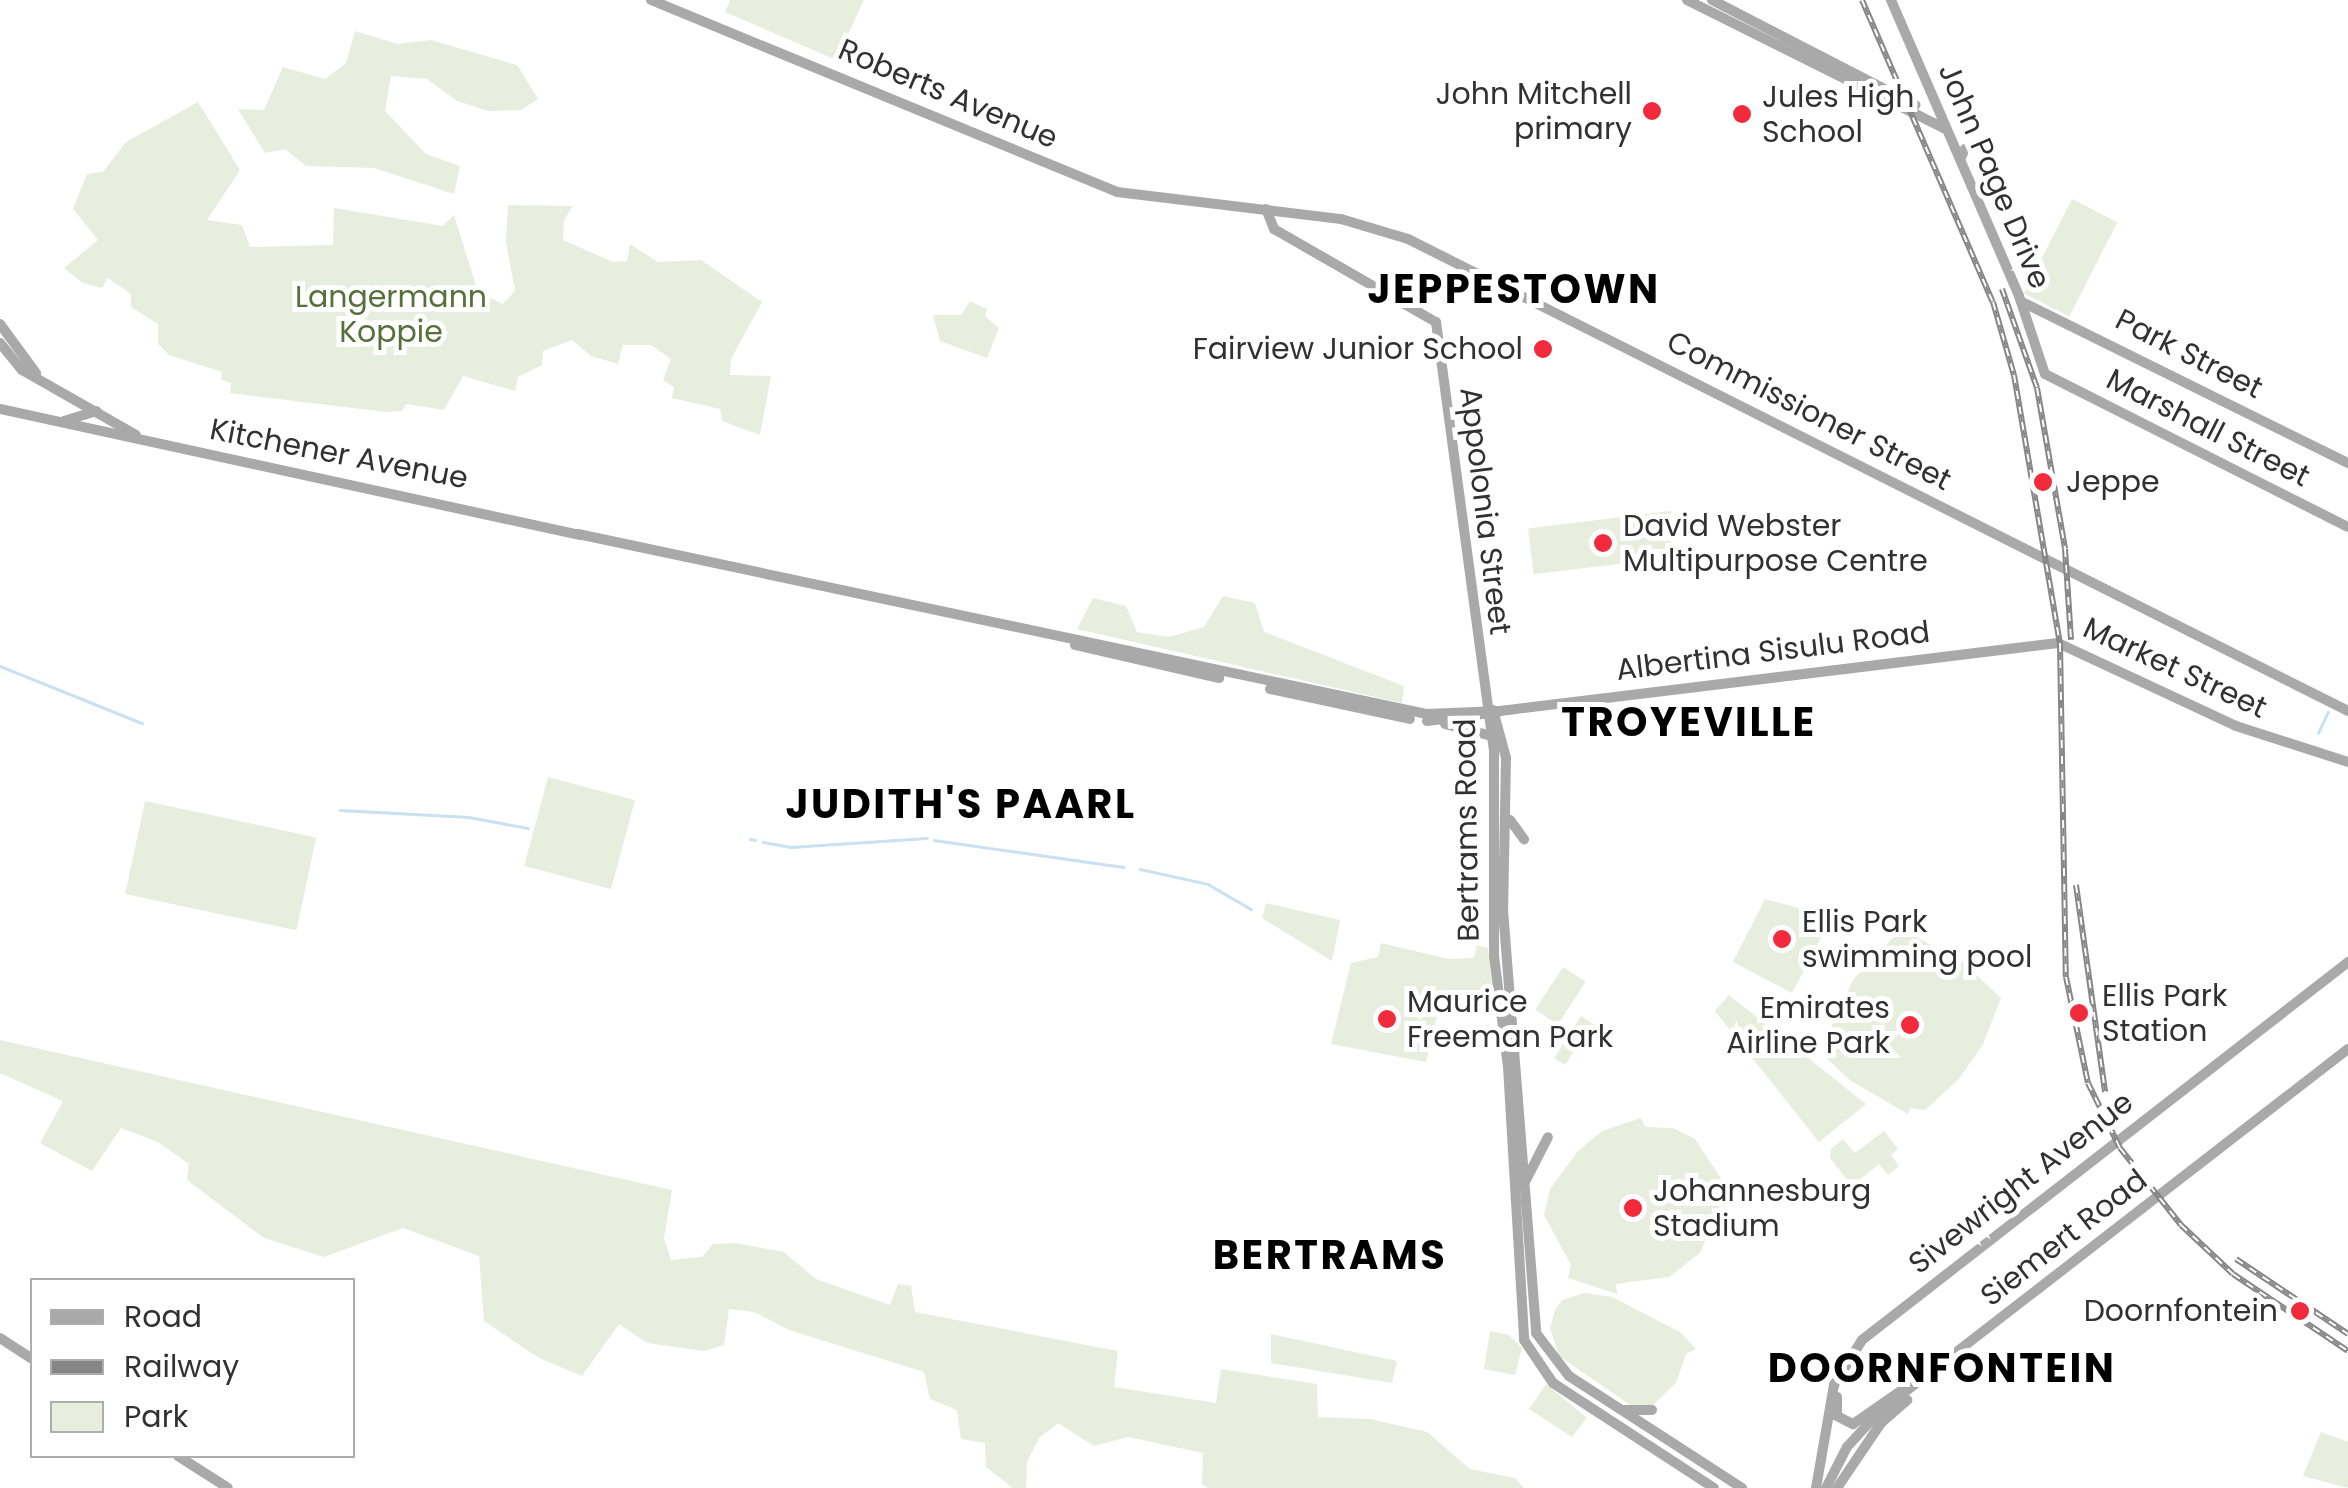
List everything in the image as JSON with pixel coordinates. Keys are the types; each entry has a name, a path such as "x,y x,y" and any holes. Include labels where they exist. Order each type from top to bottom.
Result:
{"main road":[{"name":"Roberts Avenue","path":"651,0 1117,192 1232,205"},
{"path":"1687,0 1712,4 1941,123"},
{"name":"John Page Drive","path":"1890,0 2022,302 2044,374"},
{"path":"1960,160 1966,148 1976,146"},
{"name":"Commissioner Street","path":"1232,205 1350,221 1419,244 2348,710"},
{"name":"Appolonia Street","path":"1266,209 1274,229 1436,322 1490,711"},
{"name":"Park Street","path":"2022,302 2047,311 2348,463"},
{"path":"2028,317 2047,311"},
{"name":"Kitchener Avenue","path":"0,324 20,357 49,384"},
{"name":"Kitchener Avenue","path":"0,344 17,366 146,441 1406,712 1490,711"},
{"name":"Marshall Street","path":"2044,374 2348,527"},
{"path":"0,409 146,441"},
{"path":"54,421 98,412"},
{"path":"87,429 98,412"},
{"name":"Albertina Sisulu Road","path":"578,534 1425,721 2052,642"},
{"name":"Market Street","path":"2052,642 2108,662 2275,740 2348,759"},
{"path":"1425,721 1497,734 1527,707"},
{"name":"Bertrams Road","path":"1490,711 1508,814 1502,878 1536,1333 1563,1371 1616,1408"},
{"name":"Bertrams Road","path":"1497,734 1494,956 1508,1068 1524,1340 1554,1383 1714,1488"},
{"path":"1508,814 1524,839"},
{"name":"Sivewright Avenue","path":"1884,1321 2348,962"},
{"name":"Siemert Road","path":"1943,1364 2348,1049"},
{"path":"1522,1141 1544,1141 1524,1185"},
{"path":"1884,1321 1846,1374 1835,1406 1839,1420 1856,1422 1908,1381 1932,1372"},
{"path":"1816,1488 1837,1376 1884,1321"},
{"path":"0,1338 30,1358"},
{"path":"1826,1488 1856,1436 1943,1364"},
{"path":"1836,1488 1881,1423 1943,1364"},
{"path":"1616,1408 1652,1410"},
{"path":"1616,1408 1742,1488"},
{"path":"181,1458 228,1488"}],"green space":[{"path":"730,0 864,0 836,60 725,12"},
{"path":"355,31 398,44 431,40 517,65 538,99 521,110 488,111 457,101 427,79 391,76 385,111 426,154 460,166 454,194 374,168 306,166 285,149 265,153 238,109 264,110 283,67 325,79 346,63"},
{"name":"Langermann Koppie","path":"198,102 240,170 207,220 242,225 250,247 333,245 334,208 443,226 454,215 478,292 503,304 515,291 506,242 508,205 573,206 564,220 563,240 613,262 627,261 630,244 658,262 701,260 762,302 731,359 730,375 771,376 760,435 722,421 720,409 672,398 674,387 663,380 671,359 651,345 623,345 618,364 591,356 572,340 543,351 542,365 518,377 515,391 463,376 444,410 406,404 402,411 385,412 230,393 231,383 221,380 222,372 169,355 158,344 158,324 131,307 131,294 108,278 102,288 83,283 64,268 98,240 73,209 87,174 103,172 126,142"},
{"path":"2072,199 2117,222 2069,317 2024,293"},
{"path":"970,301 987,309 985,316 999,328 987,358 940,341 933,315 961,315"},
{"name":"David Webster Multipurpose Centre","path":"1671,511 1677,557 1534,574 1528,529"},
{"path":"1223,596 1255,603 1264,632 1404,686 1402,703 1077,629 1093,598 1126,606 1137,632 1169,637 1204,627"},
{"path":"548,777 635,800 611,889 524,866"},
{"path":"145,801 316,837 296,930 125,894"},
{"name":"Ellis Park swimming pool","path":"1765,899 1832,917 1792,993 1733,962"},
{"path":"1266,903 1340,920 1332,961 1262,918"},
{"name":"Emirates Airline Park","path":"1901,929 1963,962 2001,998 1983,1044 1959,1079 1925,1110 1910,1108 1908,1114 1851,1081 1827,1059 1832,1054 1824,1042 1853,980"},
{"name":"Maurice Freeman Park","path":"1381,943 1448,959 1474,958 1477,945 1488,948 1493,995 1443,990 1426,1062 1331,1044 1351,963 1378,957"},
{"path":"1563,967 1586,982 1558,1024 1535,1010"},
{"path":"1729,995 1866,1104 1819,1142 1715,1011"},
{"path":"1581,1016 1604,1031 1590,1052 1578,1044 1565,1065 1554,1058"},
{"path":"0,1040 672,1190 664,1238 671,1260 702,1257 713,1244 735,1243 784,1252 816,1279 890,1305 898,1284 911,1286 915,1312 1118,1351 1114,1387 1216,1403 1221,1369 1317,1384 1318,1417 1370,1419 1427,1432 1470,1469 1515,1478 1524,1488 1208,1488 1202,1484 1203,1453 1128,1437 1094,1446 1058,1423 1039,1438 1027,1462 1026,1488 1013,1488 986,1467 985,1443 961,1439 957,1410 930,1399 924,1372 789,1330 754,1312 729,1309 724,1345 704,1351 647,1343 619,1324 582,1376 539,1358 484,1321 479,1256 403,1228 324,1257 264,1238 187,1180 189,1164 158,1142 121,1128 92,1171 40,1143 63,1101 0,1073"},
{"name":"Johannesburg Stadium","path":"1641,1118 1645,1127 1673,1128 1695,1139 1722,1180 1722,1201 1700,1253 1669,1277 1616,1284 1617,1294 1568,1278 1571,1265 1544,1215 1550,1189 1578,1151 1602,1131"},
{"path":"1884,1131 1898,1149 1891,1155 1899,1166 1888,1175 1879,1164 1852,1186 1830,1158 1831,1149 1843,1139 1855,1153"},
{"path":"1584,1293 1612,1297 1680,1332 1696,1349 1686,1354 1676,1383 1652,1406 1636,1409 1559,1356 1550,1328 1555,1310 1562,1300"},
{"path":"1490,1331 1509,1335 1522,1348 1515,1375 1484,1369"},
{"path":"1271,1334 1397,1361 1392,1383 1271,1363"},
{"path":"1546,1384 1587,1418 1572,1437 1529,1409"},
{"path":"2321,1432 2348,1442 2348,1488 2303,1476"}],"waterway":[{"path":"0,666 142,723"},
{"path":"2318,733 2328,712"},
{"path":"340,810 469,817 528,828"},
{"path":"763,842 791,847 927,838"},
{"path":"750,839 755,840"},
{"path":"934,840 1123,867"},
{"path":"1140,869 1208,884 1251,909"}],"railway":[{"path":"1862,0 1993,302 2014,375 2060,644 2066,977 2088,1083 2120,1148 2181,1225 2233,1274 2348,1351"},
{"path":"2002,289 2037,388 2065,549 2071,640"},
{"path":"2076,885 2105,1092"},
{"path":"2236,1259 2348,1334"}],"place":[{"name":"John Mitchell primary","path":"1652,111"},
{"name":"Jules High School","path":"1742,114"},
{"name":"Fairview Junior School","path":"1543,349"},
{"name":"Jeppe","path":"2043,482"},
{"name":"David Webster Multipurpose Centre","path":"1603,543"},
{"name":"Ellis Park swimming pool","path":"1782,939"},
{"name":"Ellis Park Station","path":"2079,1013"},
{"name":"Maurice Freeman Park","path":"1387,1019"},
{"name":"Emirates Airline Park","path":"1910,1025"},
{"name":"Johannesburg Stadium","path":"1633,1208"},
{"name":"Doornfontein","path":"2300,1311"}],"district":[{"name":"JEPPESTOWN","path":"1514,289"},
{"name":"TROYEVILLE","path":"1689,722"},
{"name":"JUDITH'S PAARL","path":"961,804"},
{"name":"BERTRAMS","path":"1330,1255"},
{"name":"DOORNFONTEIN","path":"1942,1368"}]}
